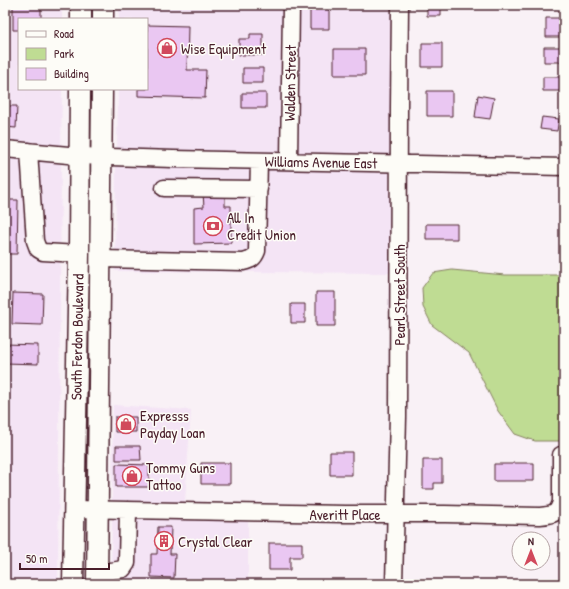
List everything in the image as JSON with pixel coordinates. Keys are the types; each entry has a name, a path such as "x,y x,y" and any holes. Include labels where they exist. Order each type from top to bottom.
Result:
{"main road":[{"path":"81,5 81,18"},
{"path":"103,5 103,18"},
{"name":"South Ferdon Boulevard","path":"73,584 80,90"},
{"name":"South Ferdon Boulevard","path":"97,578 102,90"}],"street":[{"name":"Walden Street","path":"289,161 291,5"},
{"name":"Pearl Street South","path":"394,584 398,408 400,5"},
{"name":"Williams Avenue East","path":"5,149 79,156 564,167"},
{"path":"29,151 35,241 38,248 43,252 78,254"},
{"path":"101,259 243,262 251,260 255,257 257,251 260,161"},
{"path":"164,188 259,189"},
{"name":"Averitt Place","path":"74,509 330,514 551,515 559,509 562,502 561,455"},
{"path":"97,578 111,571 123,569 127,563 128,510"}],"shaded area":[{"path":"5,5 62,5 62,18 18,18 18,90 62,90 61,147 5,142"},
{"path":"119,5 285,5 283,154 117,150 118,90 148,90 148,18 119,18"},
{"path":"297,5 393,5 393,157 295,155"},
{"path":"5,156 61,161 58,584 5,584"},
{"path":"116,164 393,171 393,273 115,271"},
{"path":"113,405 191,410 185,502 248,505 112,503"},
{"path":"112,517 248,519 248,584 111,584"}],"green space":[{"path":"452,270 505,275 564,275 564,441 535,441 515,434 498,411 469,353 432,325 423,307 422,288 433,273"}],"building":[{"path":"13,5 41,5 41,18 18,18 18,30 13,30"},
{"path":"310,5 329,5 329,29 310,29"},
{"path":"427,5 441,5 441,16 427,16"},
{"path":"546,18 564,18 564,37 546,37"},
{"name":"Wise Equipment","path":"148,25 188,26 187,70 206,70 205,98 138,96 138,90 148,90"},
{"path":"250,34 263,34 263,55 239,55 239,39 250,39"},
{"path":"422,43 442,43 442,67 422,67"},
{"path":"544,47 564,47 564,62 544,62"},
{"path":"334,49 365,49 365,75 334,75"},
{"path":"243,68 263,68 263,83 243,83"},
{"path":"543,77 564,77 564,91 543,91"},
{"path":"427,91 452,91 452,116 427,116"},
{"path":"242,93 266,93 266,108 242,108"},
{"path":"478,95 494,98 490,119 475,117"},
{"path":"5,106 17,106 16,128 5,127"},
{"path":"542,117 559,119 557,131 540,129"},
{"name":"All In Credit Union","path":"225,192 225,206 231,206 231,243 194,244 194,208 204,207 203,193"},
{"path":"561,194 564,194 564,218 561,218"},
{"path":"5,200 18,200 17,254 5,254"},
{"path":"426,224 457,224 457,239 426,239"},
{"path":"316,292 335,292 335,326 316,326"},
{"path":"13,293 43,294 42,325 12,324"},
{"path":"291,304 305,304 305,323 291,323"},
{"path":"5,344 38,345 38,364 5,363"},
{"name":"Expresss Payday Loan","path":"115,417 136,417 136,432 115,432"},
{"path":"116,446 140,446 141,460 116,460"},
{"path":"330,452 352,452 352,475 330,475"},
{"path":"423,460 442,460 442,483 434,483 434,489 423,489"},
{"path":"201,463 230,463 230,484 201,484"},
{"path":"534,463 534,481 494,481 494,464"},
{"name":"Tommy Guns Tattoo","path":"116,464 149,465 149,487 116,487"},
{"name":"Crystal Clear","path":"158,527 171,527 170,554 175,554 174,578 151,577 151,554 157,554"},
{"path":"269,543 302,543 302,557 290,557 290,570 269,570"}],"place":[{"name":"Wise Equipment","path":"167,48"},
{"name":"All In Credit Union","path":"213,226"},
{"name":"Expresss Payday Loan","path":"126,424"},
{"name":"Tommy Guns Tattoo","path":"132,476"},
{"name":"Crystal Clear","path":"164,541"}]}
